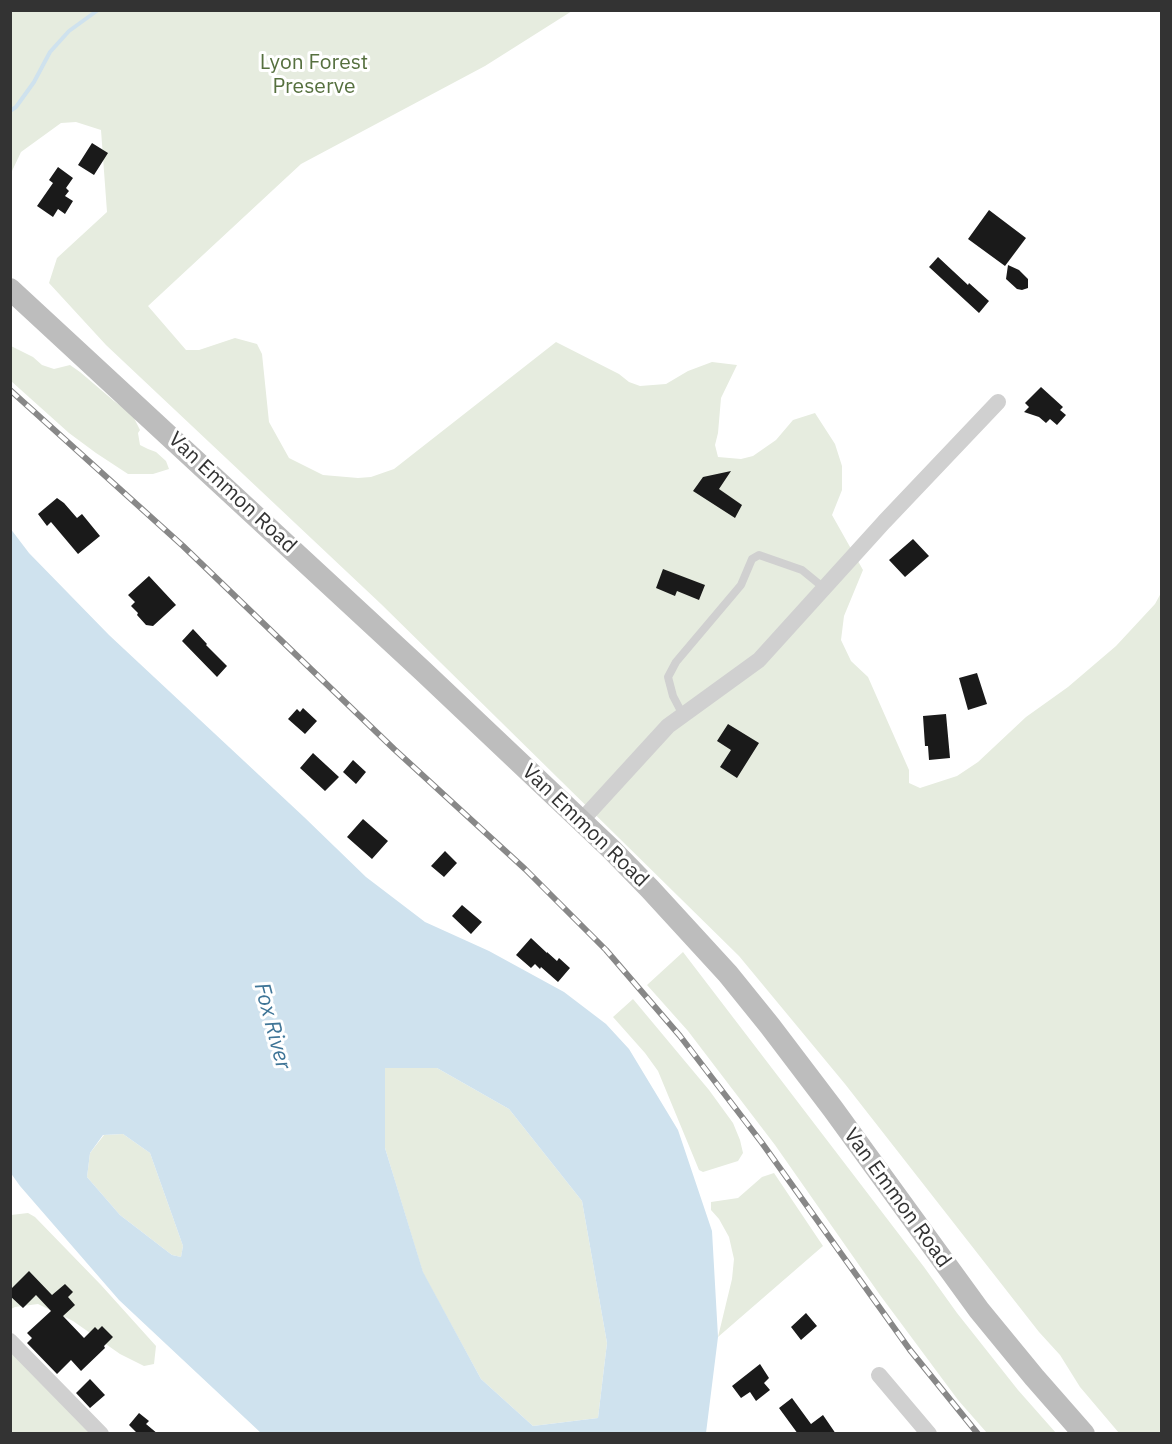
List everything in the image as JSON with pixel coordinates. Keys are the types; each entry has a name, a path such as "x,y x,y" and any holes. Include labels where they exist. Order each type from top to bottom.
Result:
{"street":[{"name":"Van Emmon Road","path":"10,289 424,672 650,889 728,974 770,1026 979,1310 1084,1434"},
{"path":"581,821 668,726 759,660 884,522 998,402"},
{"path":"10,1341 101,1434"},
{"path":"879,1375 928,1434"}],"lane":[{"path":"683,715 673,696 668,677 676,662 741,585 752,559 759,555 802,570 824,588"}],"green space":[{"name":"Lyon Forest Preserve","path":"10,11 572,11 485,66 301,164 148,306 186,350 199,350 235,338 257,344 262,354 269,422 289,458 323,475 371,477 394,469 556,342 640,386 666,384 688,371 712,362 737,365 721,398 715,445 718,457 741,459 753,456 776,440 793,420 815,413 835,444 842,466 842,490 832,515 863,570 844,616 841,640 851,661 868,677 909,770 909,783 920,788 957,776 978,762 1026,717 1068,687 1116,646 1155,604 1161,593 1161,1433 1119,1433 1080,1387 1060,1355 1039,1332 845,1084 739,956 381,604 106,345 49,283 57,258 107,212 101,130 76,122 61,123 21,152 12,171 11,186"},
{"path":"11,346 33,357 42,365 54,369 70,365 80,372 132,414 140,430 138,433 140,445 156,452 166,461 169,469 153,474 128,474 69,433 11,381"},
{"path":"683,952 957,1313 1018,1390 1056,1433 987,1433 958,1400 880,1295 775,1145 688,1031 647,985"},
{"path":"633,999 709,1090 733,1123 743,1153 738,1161 703,1172 699,1170 658,1071 613,1017"},
{"path":"384,1068 437,1068 509,1109 582,1201 607,1343 598,1418 533,1426 481,1379 423,1273 385,1148"},
{"path":"123,1134 150,1153 183,1246 181,1257 172,1255 120,1215 87,1177 90,1153 104,1135"},
{"path":"774,1173 823,1246 718,1337 732,1279 734,1259 729,1237 711,1210 711,1202 738,1198 762,1177"},
{"path":"28,1213 35,1217 101,1285 156,1346 154,1364 144,1366 120,1354 73,1321 38,1304 11,1309 11,1215"},
{"path":"10,1350 95,1433 11,1433"}],"water":[{"name":"Fox River","path":"10,528 29,553 109,635 366,877 425,922 489,951 564,992 606,1024 629,1049 678,1130 712,1231 718,1337 706,1433 261,1433 119,1300 10,1172","holes":["385,1068 437,1068 509,1109 582,1201 607,1343 598,1418 533,1426 481,1379 423,1272 385,1148","123,1134 150,1153 183,1246 181,1257 172,1255 120,1215 87,1177 90,1153 103,1135"]}],"building":[{"path":"92,143 108,153 94,175 78,165"},
{"path":"58,167 73,178 66,188 69,191 65,196 73,201 65,214 58,209 53,217 37,206 53,183 49,180"},
{"path":"989,210 1026,238 1005,266 968,239"},
{"path":"938,257 989,301 979,313 929,267"},
{"path":"1008,265 1019,270 1028,279 1028,288 1017,289 1006,279"},
{"path":"1041,387 1063,407 1060,410 1066,415 1057,425 1050,419 1046,423 1039,417 1024,412 1029,407 1025,403"},
{"path":"731,471 719,489 742,505 735,518 693,491 703,477"},
{"path":"57,498 77,518 82,514 100,536 78,554 51,522 47,526 38,514"},
{"path":"913,539 929,556 905,577 889,560"},
{"path":"663,569 705,585 699,600 677,591 675,596 656,588"},
{"path":"149,576 176,605 153,626 146,625 137,615 138,613 131,606 135,602 128,595"},
{"path":"193,629 227,666 217,677 182,641"},
{"path":"977,673 987,704 968,710 959,678"},
{"path":"303,708 317,721 305,734 288,719 297,709 300,712"},
{"path":"946,714 950,758 929,760 928,746 925,746 923,716"},
{"path":"728,724 759,743 737,778 720,767 731,750 717,741"},
{"path":"313,753 339,777 325,791 300,768"},
{"path":"353,760 366,772 356,784 343,772"},
{"path":"363,819 388,841 372,859 347,837"},
{"path":"445,851 457,863 444,877 431,866"},
{"path":"462,905 482,922 471,934 452,916"},
{"path":"531,938 557,961 559,958 570,968 558,982 541,967 540,969 535,964 531,968 516,955"},
{"path":"29,1271 52,1295 65,1284 73,1292 68,1297 75,1305 63,1316 84,1338 95,1327 98,1330 102,1326 113,1337 81,1371 71,1360 57,1374 27,1343 32,1338 27,1333 51,1311 36,1295 23,1308 10,1296 10,1290"},
{"path":"806,1313 817,1326 801,1340 791,1327"},
{"path":"760,1364 769,1378 764,1383 770,1390 756,1401 750,1392 741,1398 732,1386"},
{"path":"90,1379 105,1395 90,1408 76,1393"},
{"path":"792,1398 811,1424 823,1415 836,1434 798,1434 779,1408"},
{"path":"139,1413 149,1421 146,1424 158,1434 138,1434 129,1425"}],"waterway":[{"path":"10,111 16,107 34,82 50,52 69,31 98,10"}],"railway":[{"path":"10,390 183,546 394,749 525,869 606,950 680,1036 762,1143 910,1350 978,1434"}]}
